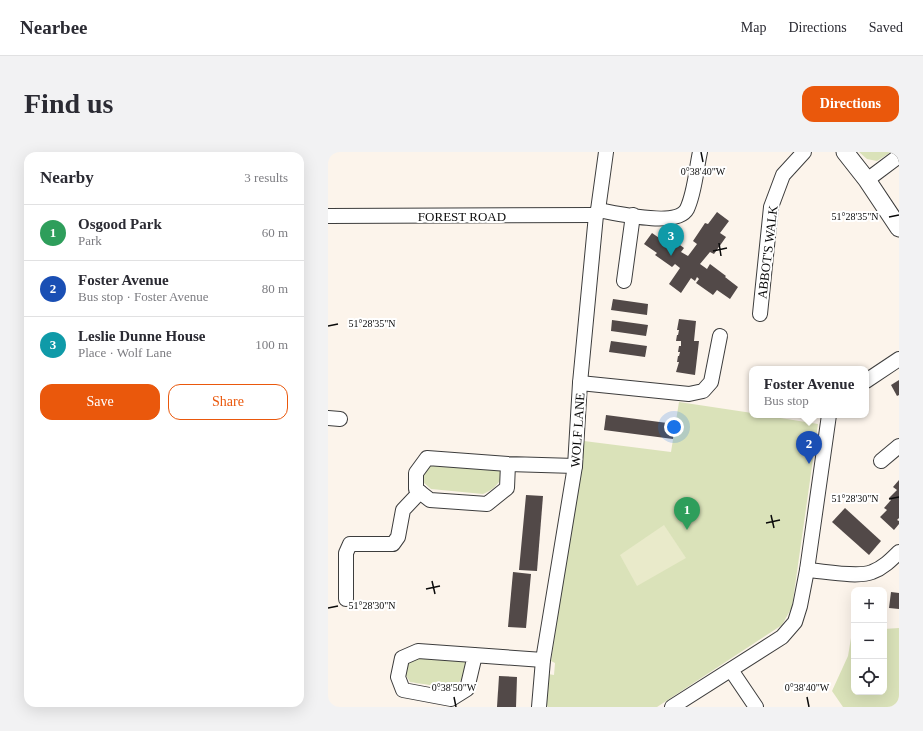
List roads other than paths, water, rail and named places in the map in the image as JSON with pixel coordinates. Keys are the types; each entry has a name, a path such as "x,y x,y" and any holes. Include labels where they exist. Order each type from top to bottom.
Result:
{"street":[{"name":"WOLF LANE","path":"539,707 543,660 575,466 580,383 597,212 606,152"},
{"name":"FOREST ROAD","path":"328,216 597,212 660,219 678,216 686,210 692,192 700,152"},
{"name":"ABBOT'S WALK","path":"760,314 771,207 783,175 804,152"},
{"path":"845,152 868,180 899,228"},
{"path":"868,180 899,156"},
{"path":"624,281 633,215"},
{"path":"580,383 689,394 703,391 711,382 720,336"},
{"path":"869,378 899,359"},
{"path":"672,707 782,637 796,622 806,570 829,418"},
{"path":"881,461 899,446"},
{"path":"508,464 507,488 487,504 430,500 416,489 416,473 427,458 508,464 575,466"},
{"path":"346,599 346,553 350,544 392,544 398,537 403,510 420,492"},
{"path":"806,570 857,574 871,573 884,566 899,552"},
{"path":"475,655 467,689 451,699 404,690 398,677 402,658 418,651 475,655 543,660"},
{"path":"732,670 756,707"}],"place":[{"name":"Leslie Dunne House","path":"671,256"},
{"name":"Foster Avenue","path":"809,464"},
{"name":"Osgood Park","path":"687,530"}]}
